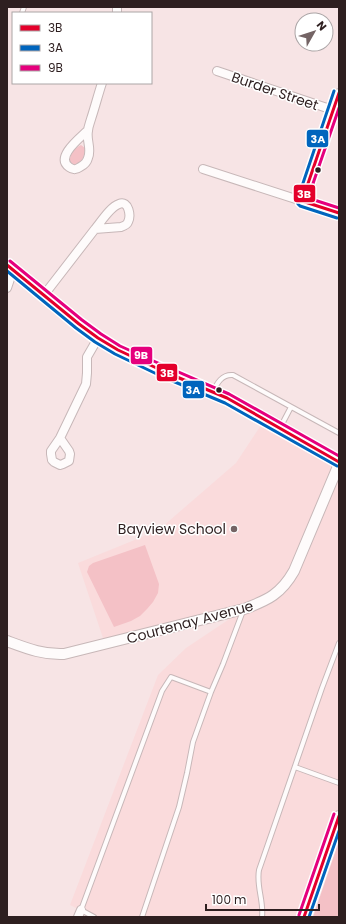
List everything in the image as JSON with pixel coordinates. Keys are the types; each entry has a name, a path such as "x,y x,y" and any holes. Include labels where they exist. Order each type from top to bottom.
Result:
{"main road":[{"path":"10,267 98,338 125,354 234,402 339,463"}],"street":[{"name":"Burder Street","path":"217,71 333,110"},
{"path":"88,131 102,84"},
{"path":"302,201 339,93"},
{"path":"203,169 339,213"},
{"path":"44,295 95,229"},
{"path":"7,288 10,267"},
{"path":"60,438 86,384 87,356 98,338"},
{"name":"Courtenay Avenue","path":"7,641 43,653 53,655 64,654 244,609 267,599 280,591 289,580 299,561 339,463"},
{"path":"304,917 339,816"}],"lane":[{"path":"213,392 219,381 228,375 233,375 339,433"},
{"path":"280,428 292,407"},
{"path":"142,917 179,807 193,742 244,609"},
{"path":"262,917 258,882 259,870 339,643"},
{"path":"94,917 80,913 162,691 171,677 211,692"},
{"path":"294,768 339,783"}],"shaded area":[{"path":"81,145 85,148 84,155 77,165 74,165 70,163 70,157 72,152"},
{"path":"265,419 339,462 339,816 304,917 94,917 70,905 158,675 186,648 243,610 105,644 78,563 142,537 162,527 236,463"},
{"path":"145,545 159,584 158,593 153,602 140,616 114,627 87,572 89,566 93,563"},
{"path":"339,841 339,917 313,917"}],"transit line":[{"name":"3A","path":"334,91 297,201 300,206 337,218"},
{"name":"3B","path":"339,93 302,201 339,213"},
{"name":"9B","path":"339,108 308,198 339,208"},
{"name":"9B","path":"10,261 82,320 120,346 229,394 339,456"},
{"name":"3B","path":"7,265 79,324 118,350 227,398 339,462"},
{"name":"3A","path":"7,271 76,328 115,354 163,377 225,403 337,466"},
{"name":"9B","path":"299,915 334,814"},
{"name":"3B","path":"304,917 339,816"},
{"name":"3A","path":"309,917 339,831"}],"place":[{"name":"Bayview School","path":"234,529"}]}
